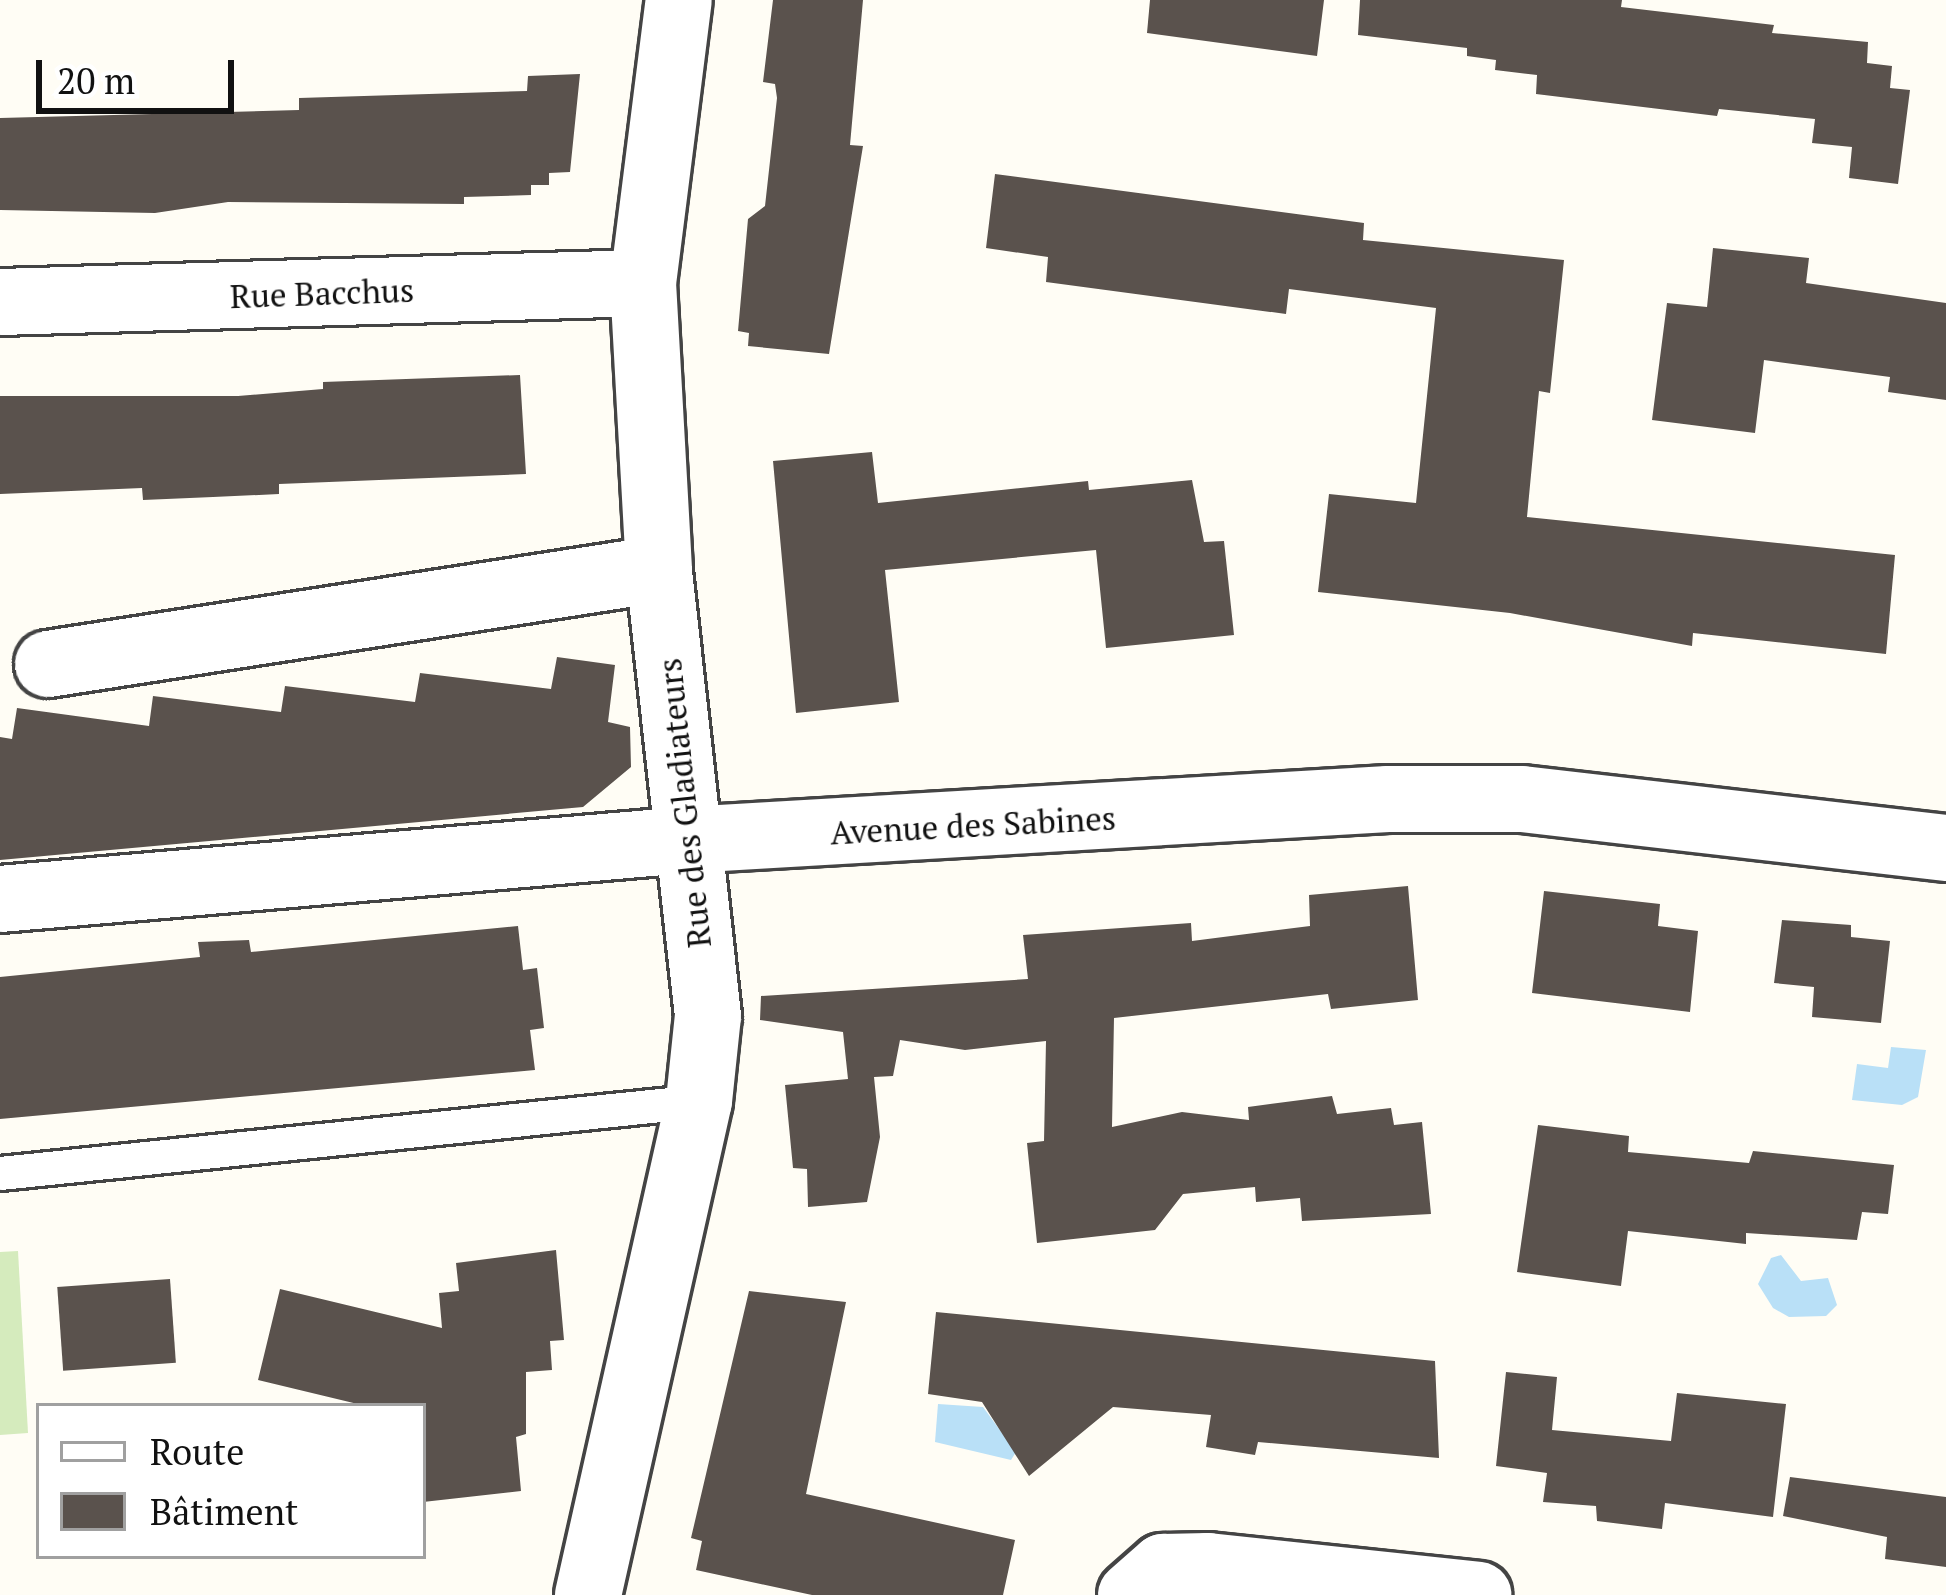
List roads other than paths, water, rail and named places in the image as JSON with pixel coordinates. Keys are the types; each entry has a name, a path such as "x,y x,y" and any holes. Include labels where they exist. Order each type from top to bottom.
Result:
{"street":[{"name":"Rue des Gladiateurs","path":"588,1595 699,1101 708,1016 659,568 643,283 679,0"},
{"name":"Rue Bacchus","path":"0,302 643,283"},
{"path":"48,664 659,568"},
{"name":"Avenue des Sabines","path":"0,899 686,840 1245,804 1478,799 1946,848"},
{"path":"1132,1595 1163,1567 1208,1566 1478,1595"}],"lane":[{"path":"0,1173 699,1101"}],"water":[{"path":"1891,1047 1926,1050 1918,1097 1902,1105 1852,1100 1857,1064 1888,1068"},
{"path":"1781,1255 1801,1281 1828,1278 1837,1305 1826,1316 1789,1317 1773,1308 1758,1284 1771,1258"},
{"path":"938,1404 983,1407 1016,1452 1011,1460 935,1442"}]}
